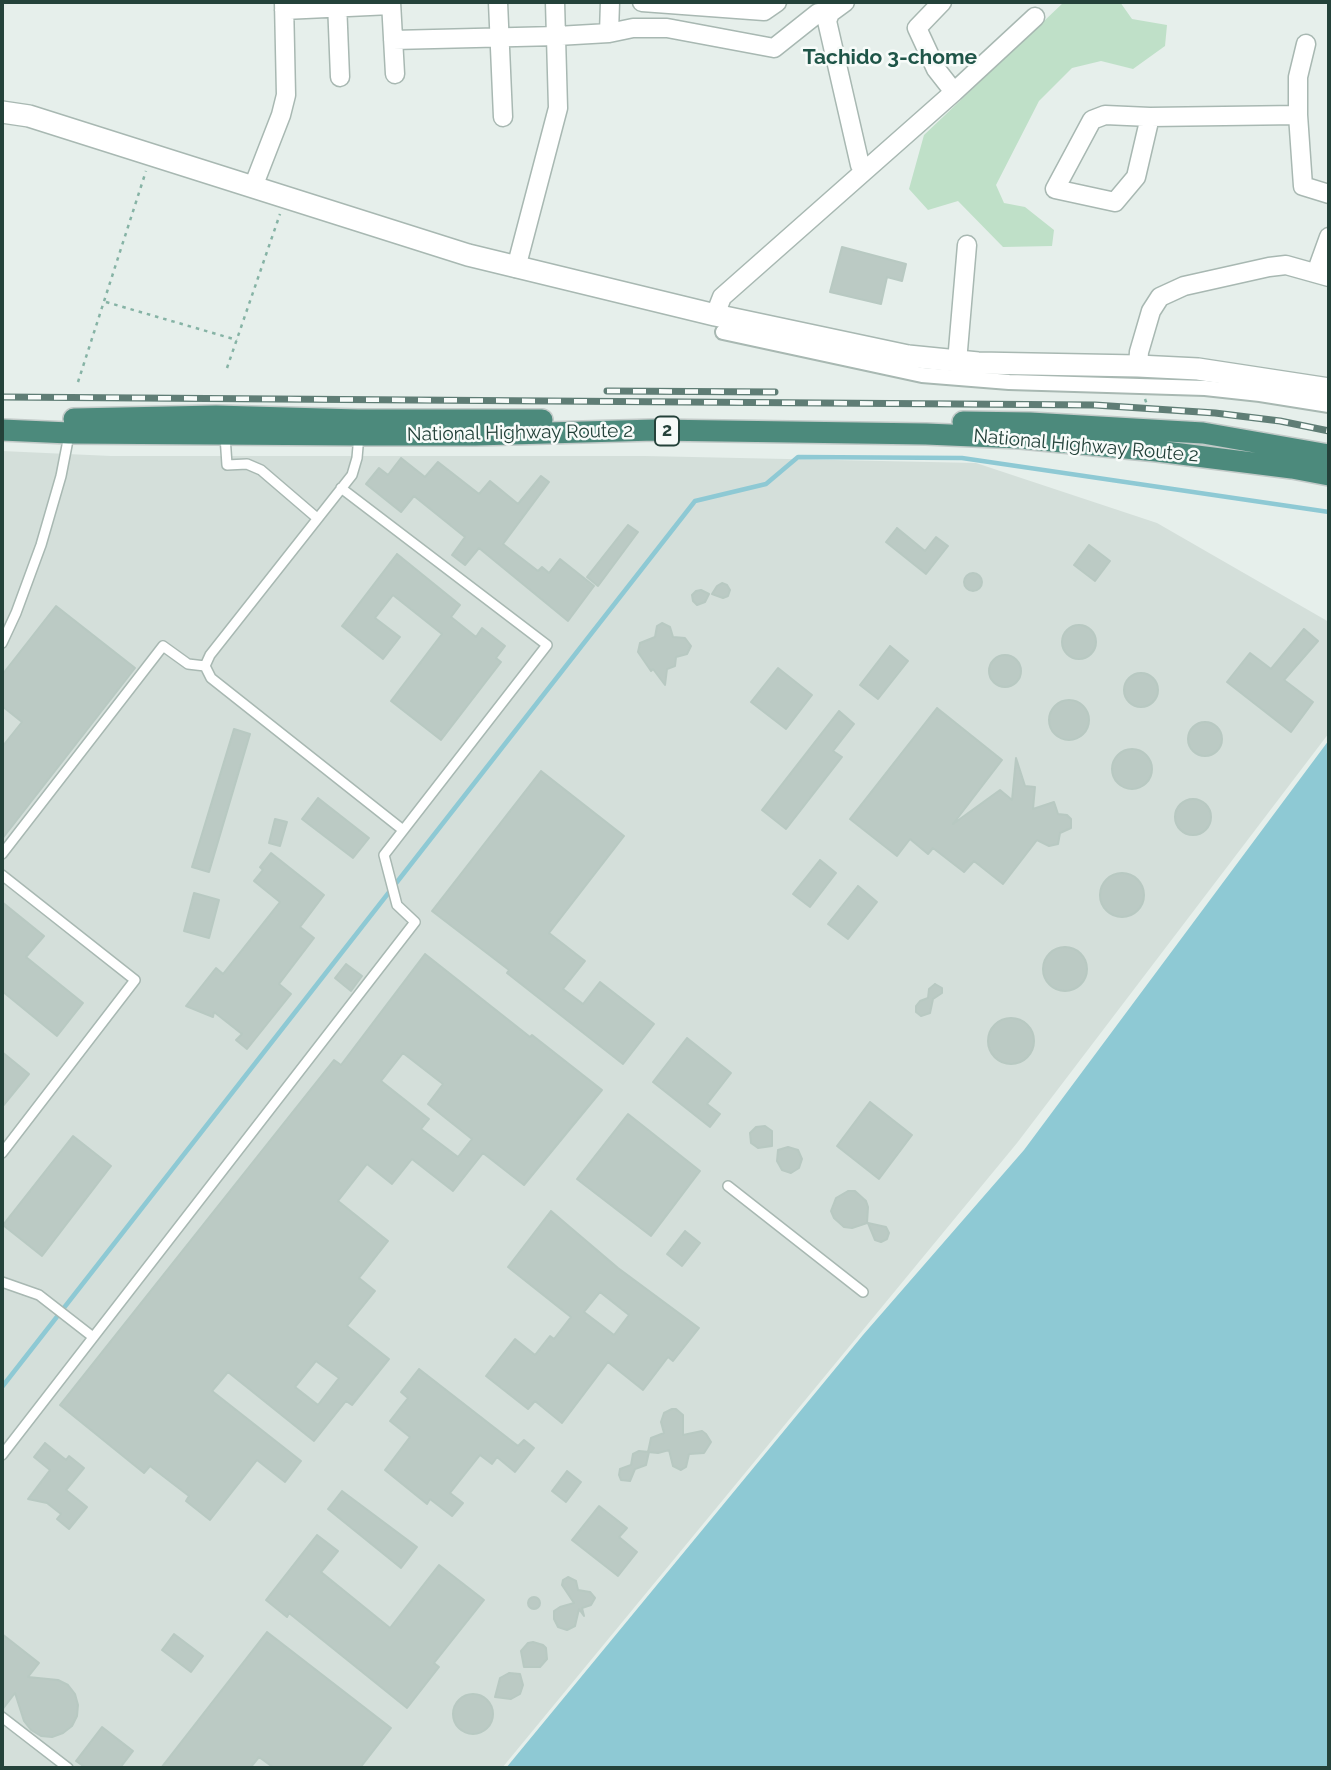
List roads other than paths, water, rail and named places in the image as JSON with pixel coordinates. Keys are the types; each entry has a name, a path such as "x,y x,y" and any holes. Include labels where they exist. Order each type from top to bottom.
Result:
{"highway":[{"name":"National Highway Route 2","path":"2,418 216,416 475,435 655,430 1020,438 1157,451 1329,475"},
{"name":"National Highway Route 2","path":"2,430 224,434 359,427 1030,423 1203,433 1329,455"}],"street":[{"path":"498,2 503,117"},
{"path":"516,268 558,108 555,2"},
{"path":"609,33 610,2"},
{"path":"642,2 764,11 777,2"},
{"path":"845,2 830,13 827,21 863,171"},
{"path":"942,2 917,28 936,69 954,92"},
{"path":"253,187 286,95 284,6 391,4 395,74"},
{"path":"337,5 340,78"},
{"path":"393,40 557,36 609,33 633,28 667,28 774,48 818,13 830,13"},
{"path":"719,323 722,297 1035,17"},
{"path":"1306,44 1298,78 1303,186 1329,194"},
{"path":"2,112 29,116 419,241 922,375 1009,382 1205,388 1329,405"},
{"path":"1150,117 1136,177 1115,202 1055,189 1092,120 1105,115 1298,115"},
{"path":"1138,366 1139,352 1151,311 1160,297 1184,286 1269,267 1286,265 1323,275 1329,237"},
{"path":"957,362 967,245"},
{"path":"719,323 957,362 1198,369 1329,389"}],"lane":[{"path":"205,666 210,655 355,467 359,427"},
{"path":"2,643 41,545 61,476 69,433"},
{"path":"224,434 227,465 247,464 261,470 317,518"},
{"path":"2,1455 415,922 397,905 384,855 547,645 341,488"},
{"path":"2,854 163,646 188,664 205,666"},
{"path":"205,666 211,678 403,830"},
{"path":"2,875 135,980 2,1153"},
{"path":"728,1186 863,1292"},
{"path":"2,1282 39,1295 93,1337"},
{"path":"2,1717 68,1768"}],"water":[{"path":"1329,740 1329,1768 506,1768 863,1335 1024,1150"}],"waterway":[{"path":"2,1387 695,501 766,484 798,457 962,458 1329,512"}],"railway":[{"path":"607,391 775,392"},
{"path":"2,397 1095,405 1215,413 1280,421 1329,431"}],"district":[{"name":"Tachido 3-chome","path":"890,58"}]}
